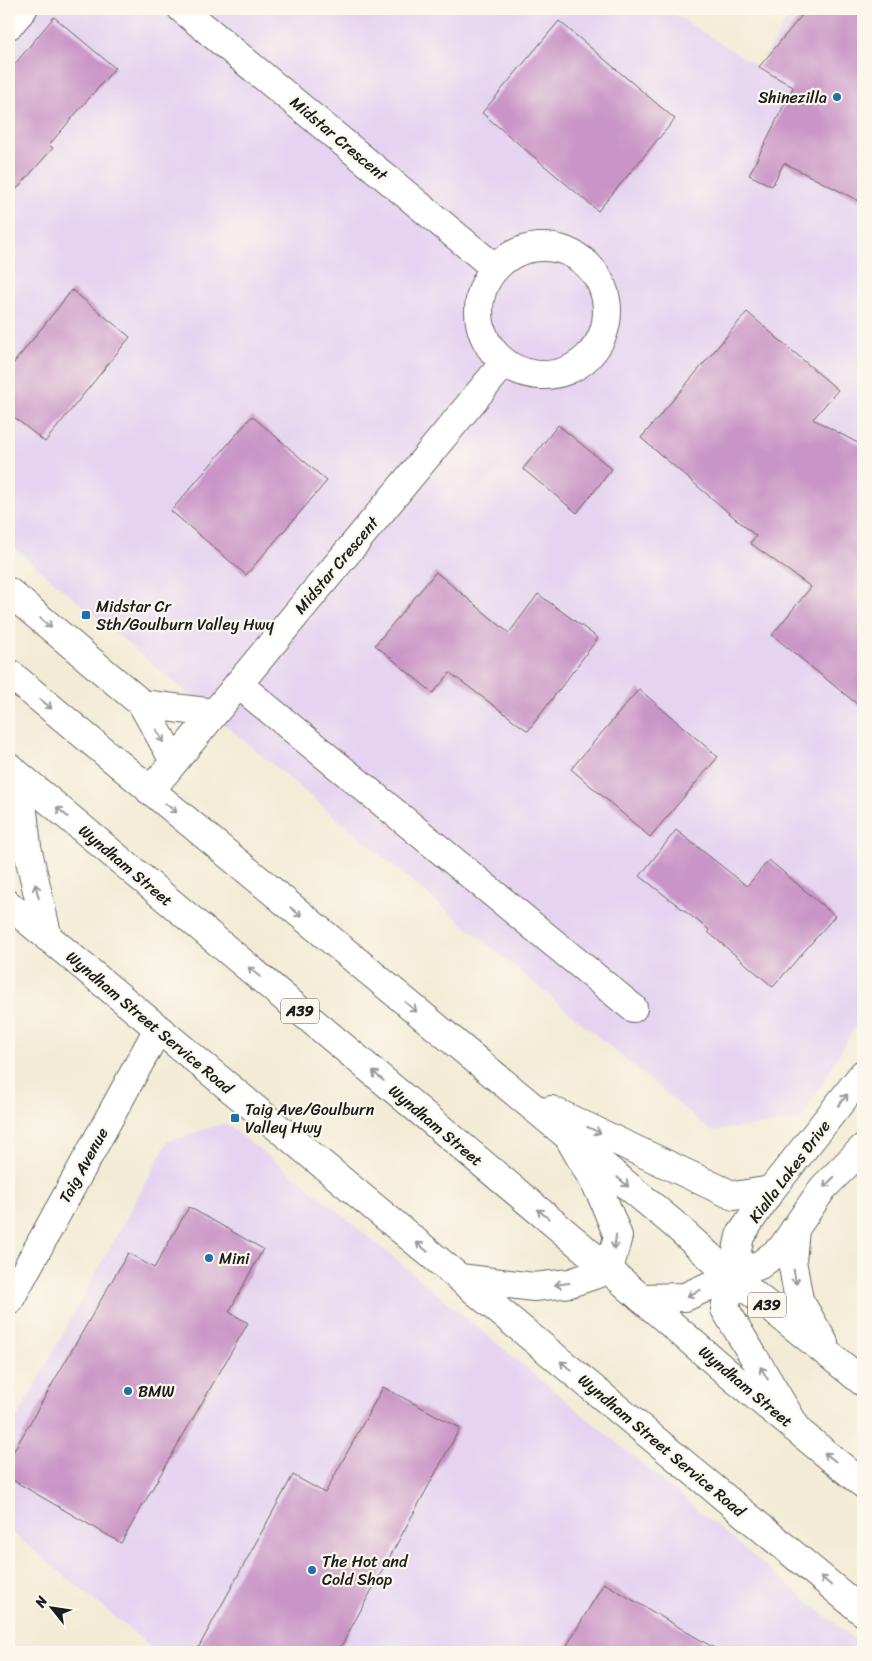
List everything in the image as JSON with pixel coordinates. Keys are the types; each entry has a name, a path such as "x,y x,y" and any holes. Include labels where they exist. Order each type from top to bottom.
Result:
{"main road":[{"path":"9,25 23,9"},
{"name":"Midstar Crescent","path":"182,9 495,268"},
{"path":"534,247 557,247 577,256 588,264 601,282 608,304 606,326 594,350 578,365 557,374 535,376 504,362 489,346 480,325 479,303 486,281 495,268 513,254 534,247"},
{"name":"Midstar Crescent","path":"150,791 504,362"},
{"path":"9,592 142,704 174,761"},
{"name":"A39","path":"9,673 674,1224 730,1276 863,1382"},
{"path":"238,684 633,1008"},
{"path":"142,704 214,713"},
{"path":"14,771 26,847 48,938"},
{"name":"Wyndham Street","path":"14,771 863,1484"},
{"name":"Wyndham Street Service Road","path":"9,905 863,1612"},
{"name":"Taig Avenue","path":"9,1301 158,1029"},
{"name":"Kialla Lakes Drive","path":"798,1430 725,1309 730,1276 740,1236 772,1190 863,1074"},
{"path":"518,1095 734,1196 772,1190"},
{"path":"460,1278 534,1287 570,1283 609,1270 618,1236 601,1194 567,1135"},
{"path":"641,1298 685,1297 730,1276 760,1265 782,1248 823,1188 863,1148"},
{"path":"795,1229 792,1261 799,1300 832,1358"}],"shaded area":[{"path":"9,9 666,9 759,67 793,9 863,9 863,1013 801,1120 711,1131 9,544"},
{"path":"225,1123 306,1185 863,1647 863,1652 157,1652 9,1530 9,1433 168,1141"}],"building":[{"path":"807,9 863,9 863,203 784,163 772,186 749,175 793,87 759,67"},
{"path":"54,17 115,68 49,145 53,148 9,198 9,71"},
{"path":"559,21 675,119 598,211 482,113"},
{"path":"72,290 130,337 45,442 9,413 9,369"},
{"path":"747,312 838,390 813,419 863,446 863,709 772,635 811,587 750,543 756,536 641,438"},
{"path":"252,416 327,481 246,575 171,511"},
{"path":"558,425 612,469 577,513 523,469"},
{"path":"436,572 509,633 538,594 598,638 528,731 450,673 433,693 375,645"},
{"path":"639,689 718,757 650,837 571,769"},
{"path":"676,830 747,886 769,860 835,916 773,987 708,932 709,930 640,876"},
{"name":"BMW","path":"189,1207 263,1249 229,1312 248,1323 121,1543 9,1478 9,1459 128,1253 154,1268"},
{"name":"The Hot and Cold Shop","path":"383,1387 460,1428 338,1652 196,1652 293,1475 325,1493"},
{"path":"604,1583 721,1652 563,1652"}],"place":[{"name":"Shinezilla","path":"837,97"},
{"name":"Midstar Cr Sth/Goulburn Valley Hwy","path":"86,615"},
{"name":"Taig Ave/Goulburn Valley Hwy","path":"235,1118"},
{"name":"Mini","path":"209,1258"},
{"name":"BMW","path":"128,1391"},
{"name":"The Hot and Cold Shop","path":"312,1570"}]}
